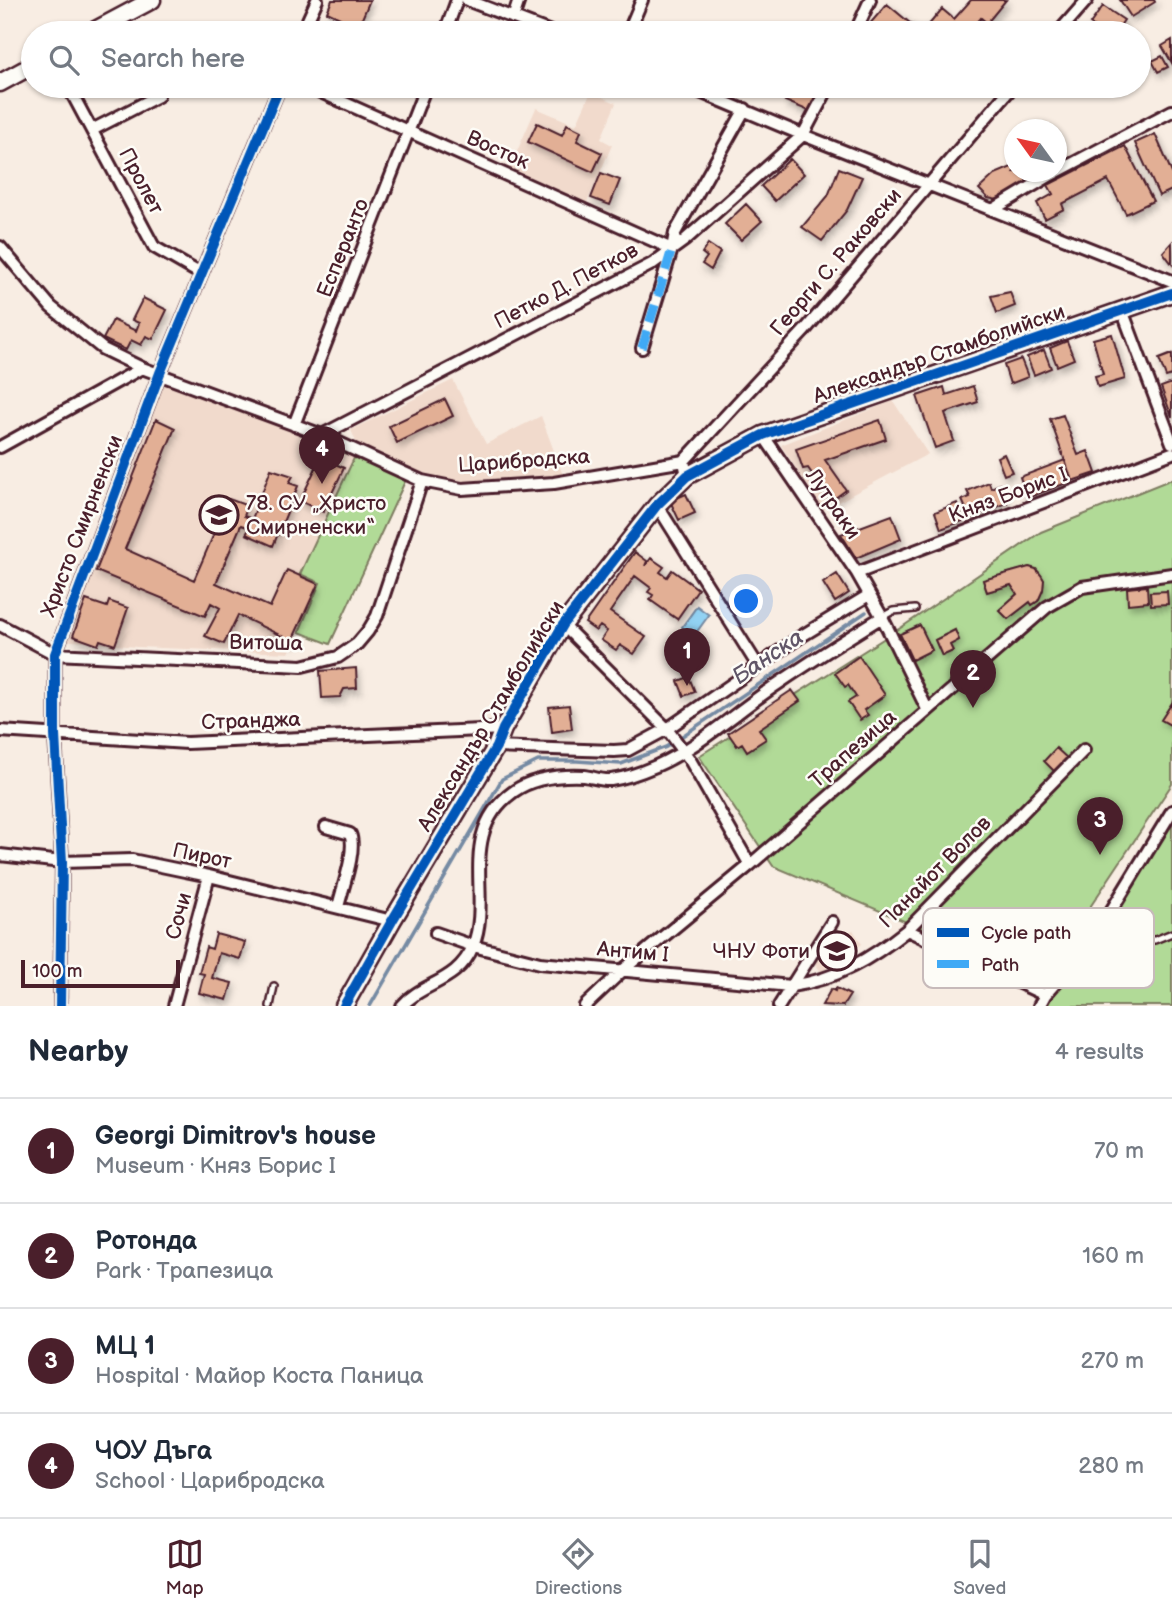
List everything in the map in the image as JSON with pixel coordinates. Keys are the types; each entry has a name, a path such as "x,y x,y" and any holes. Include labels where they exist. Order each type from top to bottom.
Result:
{"street":[{"path":"113,21 152,0"},
{"path":"307,21 317,0"},
{"path":"449,21 457,0"},
{"path":"467,0 521,21"},
{"path":"513,18 519,0"},
{"path":"633,21 642,0"},
{"path":"860,21 870,0"},
{"path":"1069,21 1087,0"},
{"path":"0,83 21,72"},
{"name":"Пролет","path":"75,98 154,247 201,274"},
{"path":"92,130 154,98"},
{"name":"Христо Смирненски","path":"60,1006 62,862 55,735 55,653 160,373 275,98"},
{"name":"Восток","path":"334,98 672,249"},
{"name":"Есперанто","path":"295,425 422,98"},
{"path":"717,98 803,135 1172,281"},
{"path":"803,135 823,98"},
{"name":"Георги С. Раковски","path":"685,468 1003,98"},
{"path":"642,348 675,233 745,109"},
{"path":"994,209 1051,175 1172,111"},
{"name":"Петко Д. Петков","path":"322,435 652,264 803,135"},
{"name":"Царибродска","path":"0,247 51,307 103,349 142,368 322,435 422,481 462,489 554,483 685,468"},
{"name":"Александър Стамболийски","path":"344,1006 392,920 496,747 503,729 563,625 685,468 763,435 1172,293"},
{"path":"1122,310 1172,443"},
{"path":"0,447 142,368"},
{"name":"Лутраки","path":"763,435 857,573 927,709"},
{"name":"Княз Борис I","path":"857,573 1172,453"},
{"name":"Витоша","path":"0,625 55,653 302,666 338,657 357,643 377,616 422,481"},
{"path":"657,505 758,666"},
{"name":"Трапезица","path":"585,1006 623,970 750,865 927,709 1061,597 1082,587 1172,574"},
{"path":"496,747 628,750 670,732 800,636 869,595"},
{"path":"402,1006 446,979 473,946 478,921 478,854 494,812 513,792 537,781 563,776 587,776 608,780 633,776 683,750 779,683 882,617"},
{"path":"563,625 670,732 750,865"},
{"name":"Странджа","path":"0,731 187,743 503,729"},
{"name":"Панайот Волов","path":"929,908 1084,750"},
{"path":"1113,908 1172,811"},
{"path":"326,827 350,834 352,838 338,908"},
{"name":"Пирот","path":"0,855 62,862 132,860 392,920"},
{"name":"Сочи","path":"174,1006 209,876"},
{"name":"Панайот Волов","path":"791,986 814,983 835,976 890,944 923,914"},
{"path":"779,1006 832,922"},
{"path":"907,930 923,938"},
{"name":"Антим I","path":"436,933 473,946 540,963 791,986"},
{"path":"1030,988 1045,995"},
{"path":"1039,1006 1051,988"}],"lane":[{"path":"882,617 893,611 915,609"},
{"path":"1154,940 1172,933"},
{"path":"270,1006 274,986"}],"shaded area":[{"path":"588,98 605,98 616,103 601,139 612,145 585,207 508,172 536,108 576,125"},
{"path":"453,380 486,444 541,416 564,478 470,487 438,479 359,449 351,430"},
{"name":"78. СУ „Христо Смирненски“","path":"163,381 355,456 300,574 321,583 289,653 137,647 63,640"},
{"path":"893,401 928,454 823,510 781,445"},
{"name":"ЧНУ Фоти","path":"853,930 862,944 821,972 811,958"}],"green space":[{"path":"355,456 407,477 330,644 299,632 320,583 300,574"},
{"path":"1172,479 1172,784 1089,908 923,908 923,929 773,866 699,756 902,627 1041,532","holes":["1029,567 1042,576 1043,581 1038,601 1030,602 1008,619 999,610 1017,594 1011,585 987,592 983,581","919,625 932,650 912,660 900,635","955,630 959,640 950,645 953,651 942,656 935,640"]},
{"path":"1172,806 1172,1006 1044,1006 1056,988 1154,988 1154,908 1107,908"}],"water":[{"path":"697,606 709,615 694,640 682,627"}],"building":[{"path":"332,0 370,0 361,21 339,21 340,18 327,12"},
{"path":"971,0 1006,0 989,21 981,18 978,21 932,21 942,9 954,19"},
{"path":"1120,0 1154,0 1155,2 1131,17"},
{"path":"887,4 908,21 872,21"},
{"path":"1103,6 1124,20 1123,21 1092,21"},
{"path":"1172,40 1172,63 1162,46"},
{"path":"1162,56 1168,67 1158,72 1152,61"},
{"path":"786,98 814,98 809,111 785,101"},
{"path":"537,123 562,135 567,124 581,131 577,141 602,153 593,172 528,142"},
{"path":"1155,134 1172,173 1172,190 1159,196 1135,143"},
{"path":"1125,146 1153,201 1126,214 1108,180 1062,204 1064,209 1045,219 1037,203 1053,194 1048,185 1067,182 1067,175"},
{"path":"790,159 804,174 775,201 761,186"},
{"path":"839,168 862,177 847,210 822,241 802,227 828,196"},
{"path":"1004,170 1004,182 1028,183 998,200 988,198 979,189 995,174"},
{"path":"601,173 620,180 610,205 591,198"},
{"path":"746,204 762,221 741,240 725,224"},
{"path":"1172,242 1172,264 1163,252"},
{"path":"708,244 720,252 711,270 702,264 707,257 702,253"},
{"path":"1010,292 1015,306 997,313 991,296"},
{"path":"143,298 167,310 153,339 146,336 141,345 131,340 126,350 103,339 113,320 136,331 139,323 132,320"},
{"path":"1112,334 1125,379 1098,387 1095,376 1103,374 1093,339"},
{"path":"1067,341 1074,359 1057,366 1050,348"},
{"path":"1044,350 1051,368 1034,375 1027,357"},
{"path":"1172,354 1172,375 1166,377 1159,359"},
{"path":"1021,359 1028,377 1010,384 1004,365"},
{"path":"1172,383 1172,417 1161,387"},
{"path":"973,386 978,402 945,413 954,441 935,448 917,396 944,387 946,395"},
{"path":"445,399 453,416 397,443 389,426"},
{"path":"1063,415 1078,455 1088,451 1096,473 1072,481 1050,419"},
{"path":"156,419 175,428 125,549 194,580 229,499 248,506 244,516 252,519 271,469 293,476 289,483 298,486 273,546 246,534 250,528 241,525 216,583 270,607 287,570 318,584 292,641 238,615 224,644 205,636 220,608 211,603 205,616 96,571"},
{"path":"880,420 886,439 825,460 846,490 831,501 808,468 803,469 796,449"},
{"path":"1004,454 1012,472 1004,475 997,457"},
{"path":"321,457 344,468 323,512 300,501"},
{"path":"1065,460 1072,481 1027,498 1020,477"},
{"path":"989,482 991,488 1000,484 1007,503 970,518 962,500 970,497 967,491"},
{"path":"686,494 695,513 679,520 670,501"},
{"path":"957,503 963,521 941,529 935,512"},
{"path":"892,515 901,539 856,558 841,534"},
{"path":"635,552 647,561 645,566 651,558 664,567 660,572 667,577 672,570 698,589 677,619 650,600 653,595 648,592 651,588 635,576 610,612 646,637 634,654 620,645 616,650 601,640 607,631 600,626 596,631 585,623"},
{"path":"1029,567 1036,569 1041,575 1044,580 1043,590 1038,601 1032,605 1030,602 1008,619 999,610 1017,594 1011,585 987,592 983,580"},
{"path":"837,574 849,593 835,602 823,583"},
{"path":"1147,586 1148,602 1128,604 1127,588"},
{"path":"1167,591 1168,604 1151,605 1150,592"},
{"path":"86,600 107,607 109,601 128,608 115,645 100,640 98,645 73,636"},
{"path":"920,625 932,650 912,660 900,634"},
{"path":"955,630 959,640 950,645 953,651 942,656 935,640"},
{"path":"859,656 885,695 864,710 868,715 860,720 848,702 856,697 835,673"},
{"path":"356,668 357,688 344,689 340,697 322,698 320,671"},
{"path":"689,677 695,692 684,696 678,681"},
{"path":"792,690 800,701 759,729 766,739 747,751 742,743 737,746 728,733"},
{"path":"1172,703 1172,726 1161,720"},
{"path":"569,705 572,729 552,732 549,707"},
{"path":"1056,748 1069,760 1056,773 1044,761"},
{"path":"216,934 245,942 240,959 219,953 212,978 232,983 227,1000 199,993 204,974 199,973 206,947 212,949"},
{"path":"836,988 850,995 843,1006 822,1005 831,989 835,991"}],"waterway":[{"name":"Банска","path":"370,1006 502,779 538,761 621,764 666,747 866,612"}],"marked path":[{"path":"642,348 672,249"}],"cycle path":[{"path":"60,1006 62,862 55,735 55,654 160,373 275,98"},
{"path":"344,1006 496,747 503,729 563,625 657,505 687,476 763,435 1172,293"}],"place":[{"name":"ЧОУ Дъга","path":"322,484"},
{"name":"78. СУ „Христо Смирненски“","path":"219,515"},
{"name":"Georgi Dimitrov's house","path":"687,686"},
{"name":"Ротонда","path":"973,708"},
{"name":"МЦ 1","path":"1100,855"},
{"name":"ЧНУ Фоти","path":"837,951"}]}
